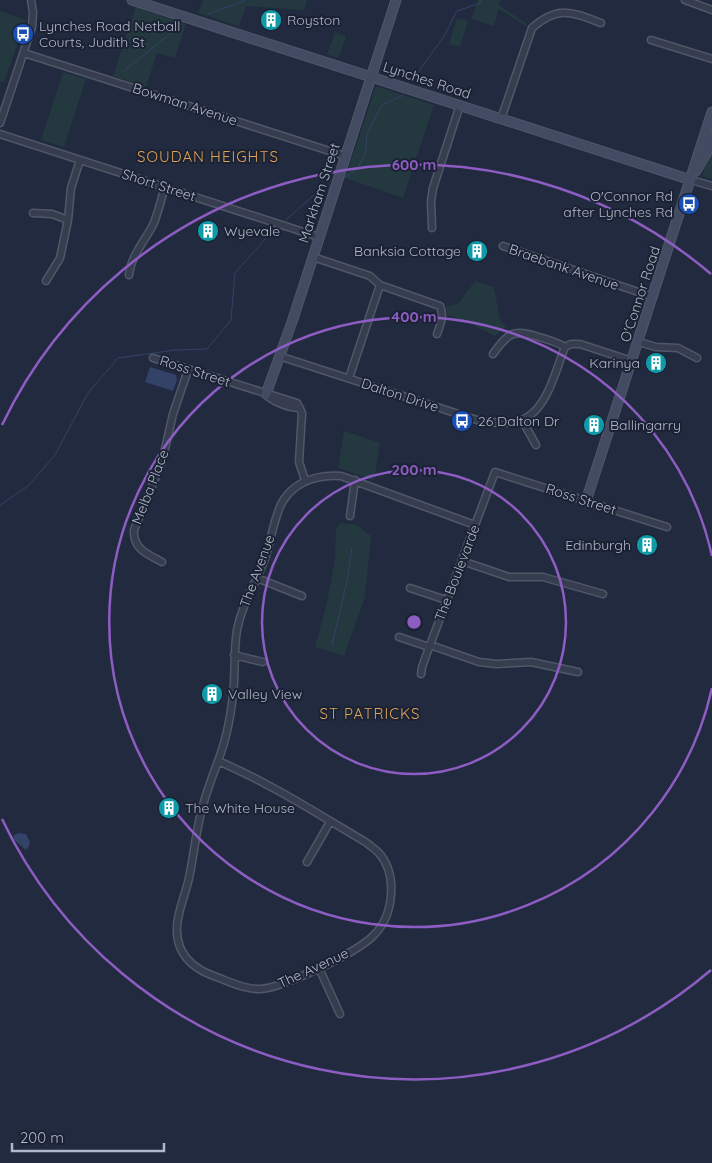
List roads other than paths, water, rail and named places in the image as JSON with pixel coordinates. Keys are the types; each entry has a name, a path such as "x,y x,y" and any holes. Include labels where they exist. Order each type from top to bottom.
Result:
{"street":[{"path":"0,123 24,53 33,19 34,12 30,0"},
{"name":"Lynches Road","path":"132,0 712,186"},
{"name":"Markham Street","path":"266,394 313,257 396,0"},
{"path":"686,0 712,10"},
{"path":"501,119 532,28 542,19 563,12 576,14 601,23"},
{"path":"651,40 712,59"},
{"name":"Bowman Avenue","path":"24,53 345,156"},
{"path":"432,228 431,201 460,105"},
{"name":"O'Connor Road","path":"586,501 712,112"},
{"name":"Short Street","path":"0,134 319,237"},
{"name":"O'Connor Road","path":"691,180 708,150 712,137"},
{"path":"46,282 60,258 72,188 80,160"},
{"path":"129,275 130,267 139,247 153,224 165,187"},
{"path":"34,213 52,214 68,220"},
{"name":"Braebank Avenue","path":"503,246 653,297"},
{"path":"313,257 370,276 380,285 440,306 443,312 437,334"},
{"path":"349,378 380,285"},
{"path":"493,354 508,336 515,332 524,332 566,347"},
{"path":"638,342 678,348 697,358"},
{"path":"536,445 522,420 537,410 546,398 566,347 571,344 580,344 632,361"},
{"name":"Dalton Drive","path":"279,356 478,420 495,424 522,420"},
{"name":"Ross Street","path":"153,358 298,403 301,409 299,462 305,480"},
{"name":"Melba Place","path":"162,562 139,548 134,541 134,530 160,468 173,414 188,370"},
{"name":"Ross Street","path":"495,472 667,527"},
{"name":"The Boulevarde","path":"421,674 429,646 495,472"},
{"path":"305,480 330,475 342,476 475,524"},
{"name":"The Avenue","path":"218,761 241,770 276,790 367,843 379,853 387,867 391,883 391,898 388,912 374,936 362,945 319,968 274,986 259,989 248,988 207,973 189,961 180,948 177,932 178,913 189,877 206,792 226,738 232,712 234,655 244,603 266,557 278,510 286,497 305,480"},
{"path":"350,516 355,480"},
{"path":"462,561 509,577 543,576 603,594"},
{"path":"257,578 302,596"},
{"path":"410,588 446,600"},
{"path":"399,637 479,662 497,664 522,661 578,672"},
{"path":"234,655 263,662"},
{"path":"307,862 330,822"},
{"path":"319,968 340,1014"}],"water":[{"path":"150,367 176,375 177,380 173,391 145,382"},
{"path":"19,833 26,834 30,842 26,850 13,839 14,835"}],"waterway":[{"path":"208,14 246,0"},
{"path":"412,81 444,36 457,11 480,3 481,0"},
{"path":"124,71 182,24"},
{"path":"344,178 358,168 366,151 367,134 382,105 403,95"},
{"path":"286,220 315,194 329,186"},
{"path":"0,505 28,486 55,455 88,393 118,358 175,350 207,349 231,320 235,273 275,228"},
{"path":"332,645 347,581 352,548"}],"place":[{"name":"Royston","path":"271,20"},
{"name":"Lynches Road Netball Courts, Judith St","path":"23,34"},
{"name":"O'Connor Rd after Lynches Rd","path":"689,204"},
{"name":"Wyevale","path":"208,231"},
{"name":"Banksia Cottage","path":"477,251"},
{"name":"Karinya","path":"656,363"},
{"name":"26 Dalton Dr","path":"462,421"},
{"name":"Ballingarry","path":"594,425"},
{"name":"Edinburgh","path":"647,545"},
{"name":"Valley View","path":"212,694"},
{"name":"The White House","path":"169,808"}],"district":[{"name":"SOUDAN HEIGHTS","path":"208,157"},
{"name":"ST PATRICKS","path":"370,714"}]}
